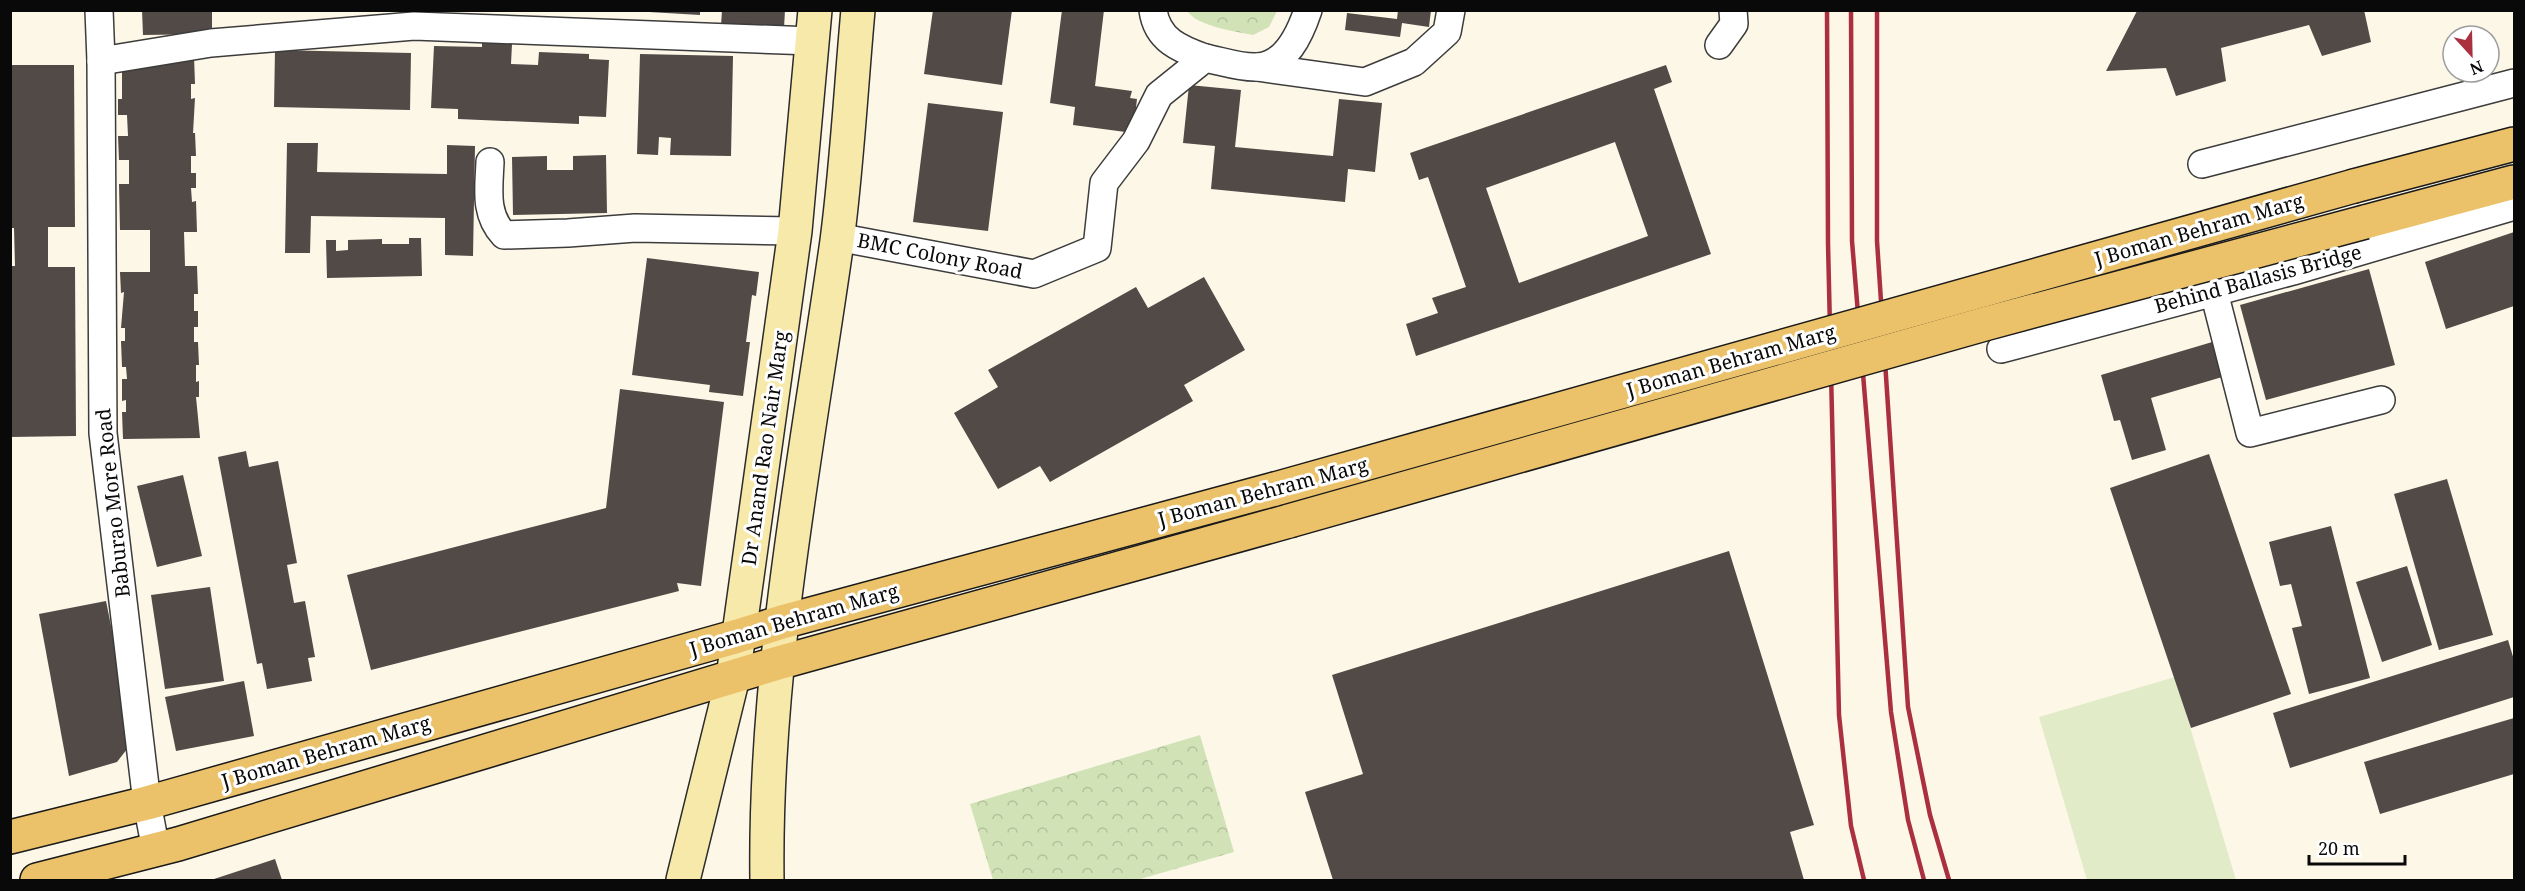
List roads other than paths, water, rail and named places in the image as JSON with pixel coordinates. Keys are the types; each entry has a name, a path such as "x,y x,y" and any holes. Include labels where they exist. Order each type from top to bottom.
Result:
{"main road":[{"name":"Dr Anand Rao Nair Marg","path":"767,880 767,821 782,622 837,237 858,10"},
{"name":"Dr Anand Rao Nair Marg","path":"683,880 733,677 795,231 814,26"},
{"name":"J Boman Behram Marg","path":"10,837 147,803 782,622 1275,489 2354,186 2514,144"},
{"name":"J Boman Behram Marg","path":"37,880 156,850 778,663 1977,327 2514,182"}],"street":[{"name":"Baburao More Road","path":"99,10 103,433 147,803 156,850"},
{"path":"1153,10 1159,30 1180,50 1205,58 1257,67 1365,81 1414,62 1448,32 1452,10"},
{"path":"1257,67 1272,63 1294,45 1308,10"},
{"path":"1719,45 1734,24 1733,10"},
{"path":"101,61 211,43 414,26 814,26"},
{"name":"BMC Colony Road","path":"837,237 1034,274 1097,248 1104,183 1136,141 1159,95 1205,58"},
{"path":"2202,164 2514,83"},
{"path":"490,162 489,205 494,225 504,235 635,228 795,231"},
{"name":"Behind Ballasis Bridge","path":"2001,349 2214,292 2514,206"},
{"path":"2214,292 2250,434 2381,400"}],"railway":[{"path":"1827,10 1828,243 1839,715 1851,826 1864,880"},
{"path":"1851,10 1852,241 1891,712 1908,820 1924,880"},
{"path":"1877,10 1877,241 1908,707 1930,815 1949,880"}]}
